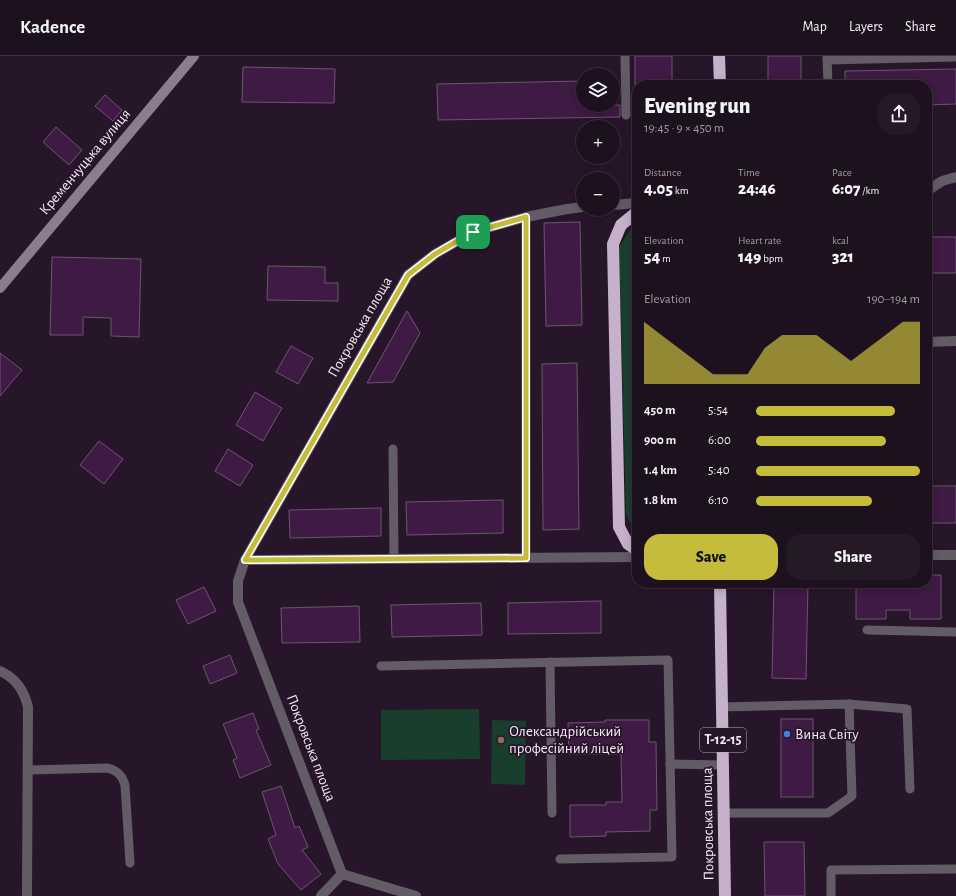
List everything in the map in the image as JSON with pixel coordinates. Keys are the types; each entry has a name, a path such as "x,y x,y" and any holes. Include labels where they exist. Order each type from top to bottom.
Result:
{"highway":[{"path":"719,56 720,80"},
{"path":"632,216 621,225 613,244 619,527 628,544 632,547"},
{"name":"Покровська площа","path":"720,588 725,896"}],"street":[{"name":"Кременчуцька вулиця","path":"0,288 194,56"},
{"path":"932,188 942,181 956,177"},
{"path":"620,204 632,203"},
{"name":"Покровська площа","path":"342,874 238,602 238,581 245,560 408,275 435,254 473,232 526,217 576,208"},
{"path":"932,342 956,341"},
{"path":"932,555 956,555"},
{"path":"245,560 632,557"},
{"path":"0,670 12,678 20,686 28,707 27,896"},
{"path":"321,896 342,874 416,896"}],"lane":[{"path":"625,56 626,115"},
{"path":"828,80 827,58 956,58"},
{"path":"526,217 526,558"},
{"path":"393,448 394,559"},
{"path":"866,630 956,632"},
{"path":"381,666 668,660 672,857 560,859"},
{"path":"550,662 552,813"},
{"path":"722,707 849,704 907,709 910,789"},
{"path":"724,813 828,813 852,796 849,704"},
{"path":"670,764 723,765"},
{"path":"28,770 107,768 121,775 125,785 130,864"},
{"path":"831,896 831,870 956,869"}],"green space":[{"path":"632,227 632,525 626,515 619,247"},
{"path":"479,709 480,759 381,760 381,710"},
{"path":"492,720 526,721 525,785 491,784"}],"building":[{"path":"635,56 672,56 672,80 635,80"},
{"path":"768,56 801,56 801,80 768,80"},
{"path":"243,67 335,69 334,103 242,102"},
{"path":"956,69 956,104 932,105 932,80 845,80 845,71"},
{"path":"576,81 576,112 620,112 620,117 438,120 437,84"},
{"path":"105,95 122,110 113,121 95,106"},
{"path":"56,127 82,150 69,165 43,142"},
{"path":"580,222 582,325 546,326 544,223"},
{"path":"932,237 956,237 956,273 932,273"},
{"path":"52,257 141,259 139,337 111,336 111,318 83,317 83,335 50,335"},
{"path":"268,266 325,267 325,283 338,283 338,301 267,300"},
{"path":"407,311 420,333 393,382 367,383"},
{"path":"291,346 313,358 298,384 276,372"},
{"path":"0,353 22,370 0,396"},
{"path":"577,363 579,529 543,530 542,364"},
{"path":"255,392 282,408 263,441 236,425"},
{"path":"99,441 123,459 104,484 80,465"},
{"path":"228,449 253,465 240,486 215,471"},
{"path":"932,486 956,486 956,523 932,523"},
{"path":"503,500 503,533 407,535 406,502"},
{"path":"381,508 381,536 290,538 289,510"},
{"path":"932,575 941,575 941,619 910,619 910,610 886,610 886,619 856,619 856,588 932,588"},
{"path":"204,587 216,611 188,624 176,600"},
{"path":"774,588 808,588 806,679 772,678"},
{"path":"601,601 601,633 508,634 508,603"},
{"path":"481,603 482,635 392,637 391,605"},
{"path":"359,606 360,642 282,643 281,608"},
{"path":"230,655 237,673 210,684 203,666"},
{"path":"253,713 259,729 256,730 271,765 240,778 233,760 237,758 223,724"},
{"path":"781,719 813,719 813,797 781,797"},
{"path":"605,720 649,720 649,742 656,742 657,810 650,810 650,831 606,832 606,836 570,837 570,805 606,805 606,802 622,802 621,754 569,754 568,723 605,722"},
{"path":"281,786 295,828 299,826 308,847 302,850 321,874 301,890 278,864 268,839 276,835 262,792"},
{"path":"764,842 804,842 805,896 765,896"}],"place":[{"name":"Вина Світу","path":"787,734"},
{"name":"Олександрійський професійний ліцей","path":"501,740"}],"route":[{"path":"526,217 526,558 245,560 408,275 435,254 473,232 526,217"}]}
